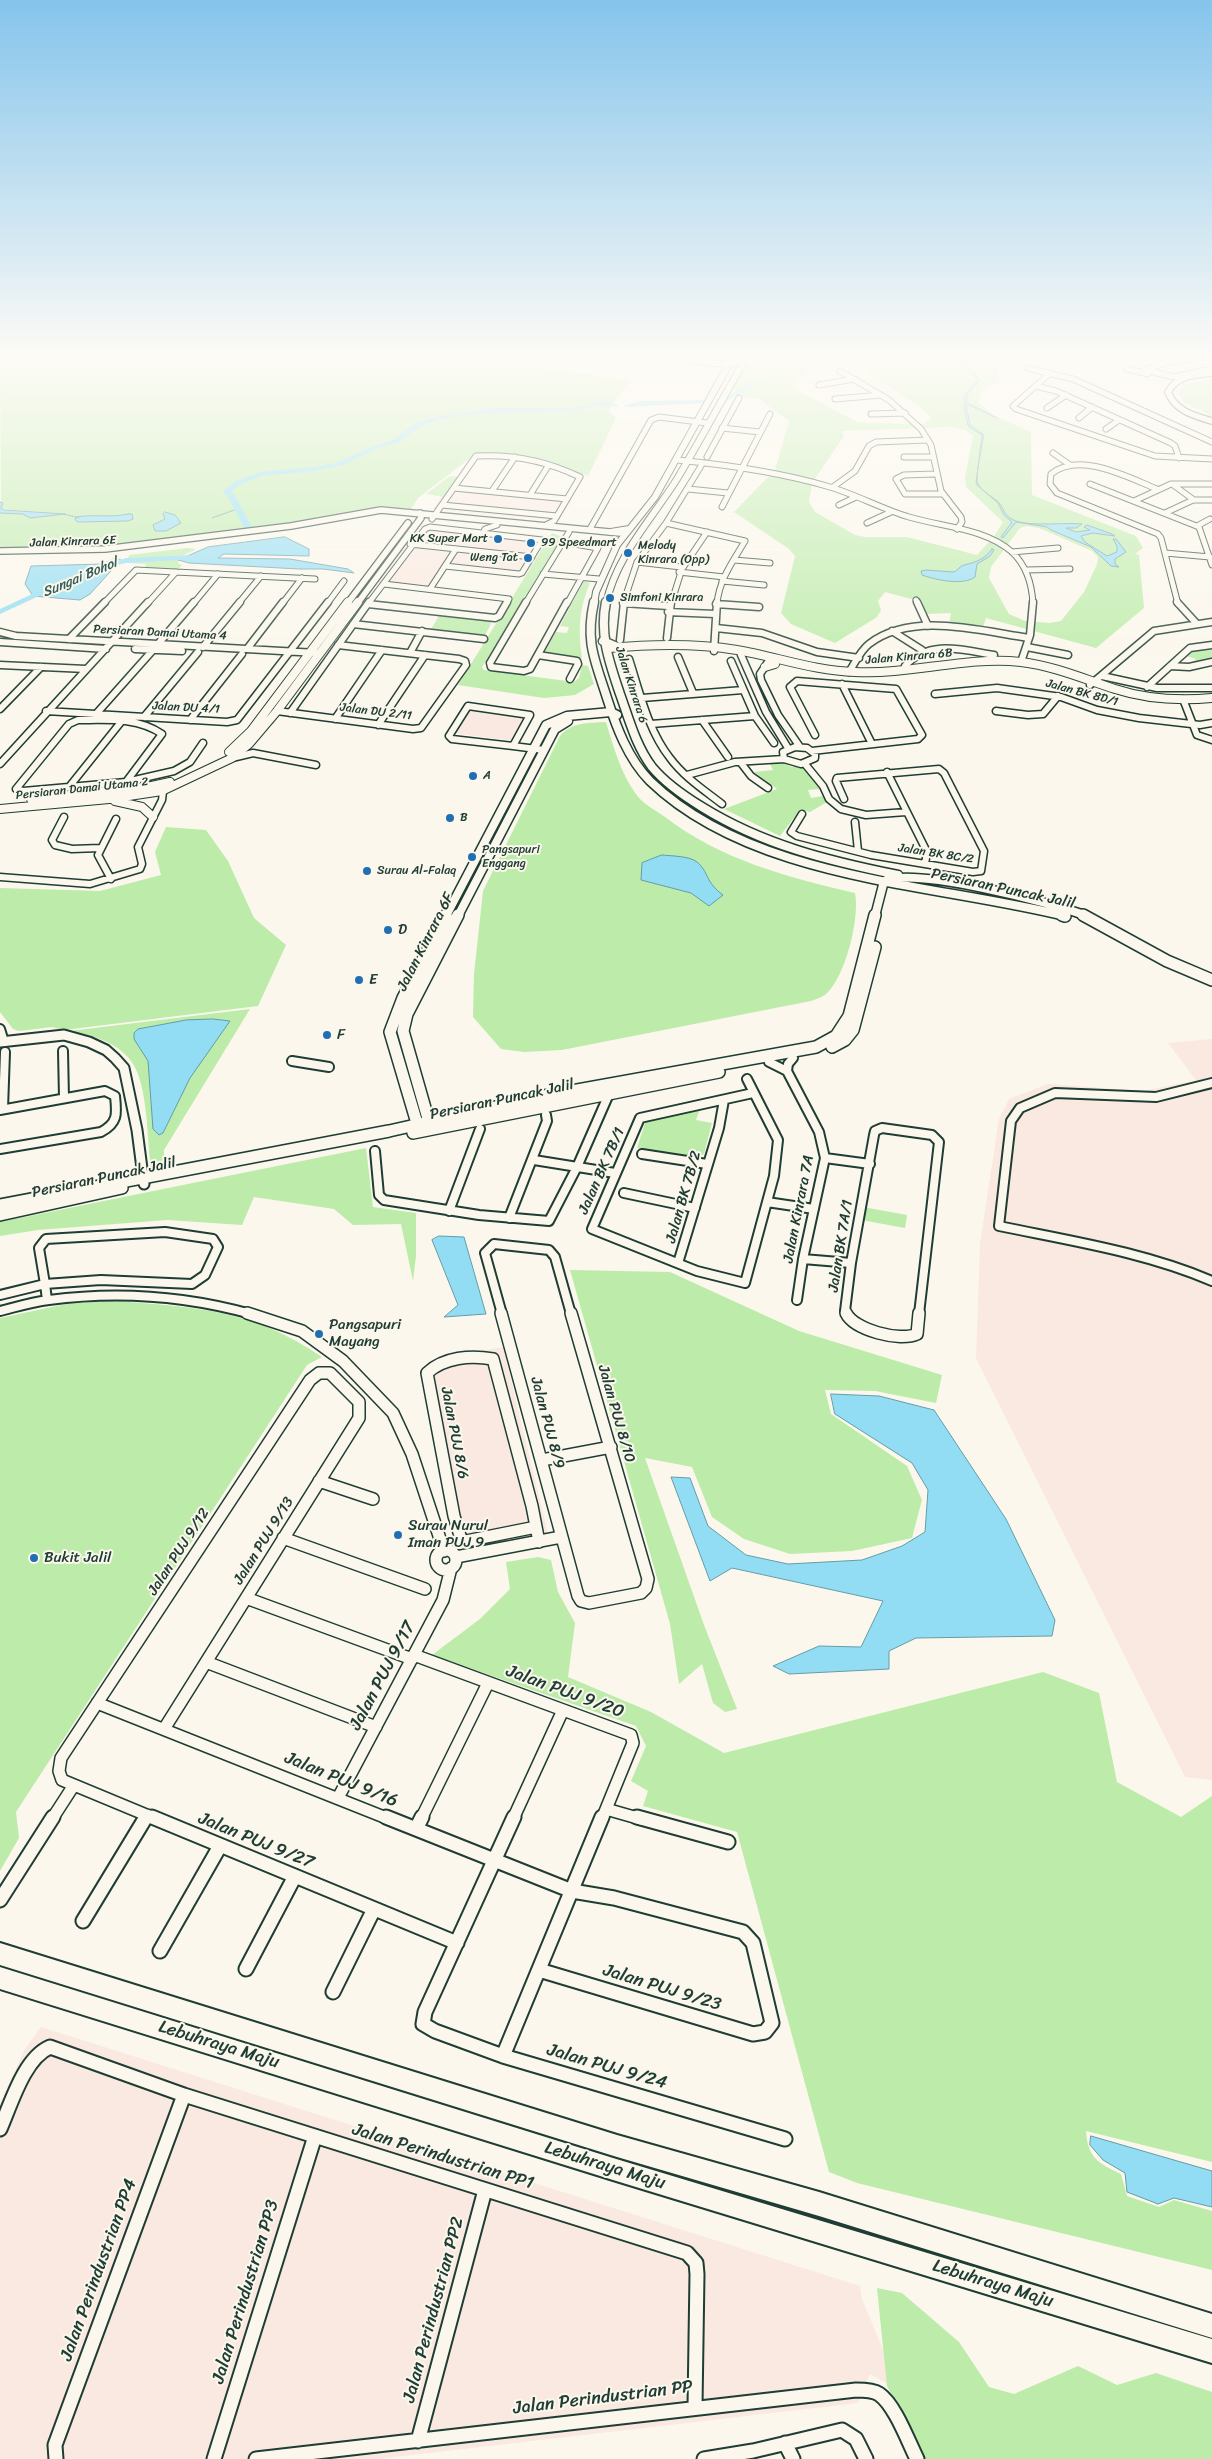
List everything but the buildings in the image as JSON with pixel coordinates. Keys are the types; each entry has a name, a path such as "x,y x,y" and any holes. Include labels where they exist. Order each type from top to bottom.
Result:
{"highway":[{"name":"Lebuhraya Maju","path":"0,1954 617,2146 819,2204 1212,2326"},
{"name":"Lebuhraya Maju","path":"0,1978 612,2169 1212,2351"}],"main road":[{"name":"Jalan Kinrara 6","path":"670,472 655,497 617,546 599,580 590,617 588,635 613,715 645,776 696,818 765,851 860,876 872,884 887,885"},
{"name":"Jalan Kinrara 6","path":"681,472 665,498 638,532 618,568 608,593 602,620 605,650 634,736 658,774 684,796 722,821 775,846 841,863 913,877"},
{"path":"609,534 638,532"},
{"path":"609,534 617,543 617,546"},
{"path":"626,534 630,546"},
{"path":"590,617 594,641 605,650"},
{"path":"605,650 618,646"},
{"path":"604,686 604,666 600,655 605,650 618,646"},
{"path":"613,715 618,711 617,685"},
{"path":"613,715 620,717 632,743 644,752"},
{"name":"Jalan Kinrara 6F","path":"430,1126 403,1031 407,1014 433,964 459,901 497,821 546,725 567,716 613,715"},
{"name":"Jalan Kinrara 6F","path":"419,1128 390,1032 402,998 421,963 507,822 555,729 563,723 596,716"},
{"path":"497,821 507,822"},
{"path":"841,863 887,885"},
{"name":"Persiaran Puncak Jalil","path":"887,885 913,877 1009,893 1053,905 1098,922 1170,964 1212,980"},
{"name":"Persiaran Puncak Jalil","path":"887,885 905,884 1012,903 1091,924 1165,967 1196,982 1212,986"},
{"name":"Persiaran Puncak Jalil","path":"0,1205 609,1094 793,1058 834,1046 845,1040 853,1030 887,885"},
{"name":"Persiaran Puncak Jalil","path":"430,1126 455,1116 594,1087 816,1047 836,1037 845,1028 887,885"},
{"path":"421,963 433,964"},
{"path":"594,1087 602,1088 609,1094"},
{"path":"389,1131 403,1121 410,1103"},
{"path":"423,1103 435,1113 455,1116"},
{"name":"Persiaran Puncak Jalil","path":"0,1215 143,1180 389,1131 419,1128"}],"street":[{"path":"434,517 465,472"},
{"path":"492,492 505,472"},
{"path":"530,495 544,472"},
{"path":"441,506 556,521 580,477 565,472"},
{"path":"590,529 622,472"},
{"path":"618,646 623,603 637,562 666,524 698,472"},
{"path":"722,507 739,472"},
{"path":"776,472 833,487 891,512 977,535 1012,552 1026,570 1034,600 1028,647 1021,662"},
{"path":"833,487 854,472"},
{"path":"1054,472 1050,484 1052,489 1158,534 1162,538 1176,600 1197,624"},
{"path":"1109,472 1157,489"},
{"path":"942,494 905,494 896,479 897,476 935,474 942,494 961,514 962,522 956,529"},
{"path":"1090,484 1199,527 1211,556 1212,565"},
{"path":"1172,484 1194,500"},
{"path":"1134,501 1157,489 1172,484 1212,484"},
{"path":"454,488 567,499"},
{"path":"688,489 728,493"},
{"path":"839,505 856,497"},
{"path":"1165,513 1194,500 1212,500"},
{"path":"441,506 452,516"},
{"name":"Jalan Kinrara 6E","path":"0,551 105,549 291,526 366,512 392,510 416,519"},
{"path":"867,523 891,512"},
{"name":"Jalan Kinrara 6E","path":"0,555 101,555 280,533 372,515 403,516 416,519 452,516 546,525 556,521 609,534"},
{"name":"Jalan Kinrara 6E","path":"434,517 569,532 626,534"},
{"name":"Persiaran Damai Utama 2","path":"0,804 126,786 176,786 232,758 249,744 277,711 399,548 416,519"},
{"name":"Persiaran Damai Utama 2","path":"0,809 109,799 165,787 204,768 236,747 251,730 309,652 416,519"},
{"path":"1197,526 1210,519"},
{"path":"477,523 484,531"},
{"path":"666,524 745,541 723,579 716,604 715,649"},
{"path":"484,531 497,525"},
{"path":"290,713 353,624 425,529 430,527 484,531 542,540 522,573 519,574 444,568"},
{"path":"563,542 597,547 582,578 538,655 528,671 489,666 544,574 563,542 569,532"},
{"path":"667,638 668,609 680,570 707,532"},
{"path":"404,540 413,545"},
{"path":"399,548 413,545 532,557"},
{"path":"1012,552 1027,549 1058,548"},
{"path":"430,589 456,549"},
{"path":"1165,553 1211,556"},
{"path":"734,560 770,563"},
{"path":"637,562 764,585"},
{"path":"444,568 522,579"},
{"path":"69,639 136,570 315,579"},
{"path":"1026,570 1070,570"},
{"path":"0,764 46,711 176,572"},
{"path":"158,644 218,574"},
{"path":"544,574 599,580"},
{"path":"144,717 261,576"},
{"path":"190,720 302,578"},
{"path":"290,651 344,581"},
{"path":"368,604 495,618 499,616 508,599 384,584"},
{"path":"916,600 928,626"},
{"path":"623,603 715,614"},
{"path":"716,604 759,607"},
{"path":"1096,681 1154,631 1212,622"},
{"path":"353,624 484,639"},
{"path":"849,672 869,645 892,631 928,626 1029,638"},
{"path":"716,628 762,632 817,652 859,658"},
{"path":"892,631 922,650"},
{"name":"Persiaran Damai Utama 4","path":"0,632 16,636 158,644 200,649"},
{"path":"410,653 422,632"},
{"path":"0,642 106,649"},
{"path":"338,645 425,655 378,725"},
{"path":"1147,688 1190,648 1212,645"},
{"name":"Jalan Kinrara 6B","path":"618,646 715,649 769,662 849,672 890,672 976,662 1021,662 1054,668 1128,693 1183,701 1212,700"},
{"path":"1028,647 1068,655"},
{"path":"135,649 200,649 245,652 261,656"},
{"name":"Jalan Kinrara 6B","path":"715,649 836,676 888,678 980,667 1018,668 1096,681"},
{"path":"905,666 910,657 922,650 950,649 994,655"},
{"path":"96,714 153,650"},
{"path":"335,719 382,650"},
{"name":"Persiaran Damai Utama 4","path":"245,652 290,651 320,653"},
{"name":"Jalan DU 4/1","path":"46,711 231,722 237,720 290,651"},
{"name":"Jalan DU 2/11","path":"277,711 413,729 424,726 466,665 465,661 425,655"},
{"path":"538,655 577,661 578,664 570,679"},
{"path":"741,656 785,753 792,763 805,764 815,758 812,751"},
{"path":"678,657 693,694"},
{"path":"629,659 651,724 666,751 680,770 722,804"},
{"path":"731,661 755,716 774,743"},
{"path":"769,662 760,674 760,680 778,715 800,746 812,751 918,739 922,735 896,689 887,686 805,680 792,684 790,687 815,735"},
{"path":"1170,666 1189,667 1212,662"},
{"path":"0,665 86,669"},
{"path":"0,709 41,667"},
{"path":"1096,681 1171,690 1212,688"},
{"path":"842,684 872,744"},
{"name":"Jalan BK 8D/1","path":"935,694 997,688 1058,696 1088,707 1120,715 1193,724"},
{"path":"642,698 743,690"},
{"path":"996,711 1038,716 1043,714 1058,696"},
{"path":"1183,701 1197,734 1212,740"},
{"path":"513,747 530,715 468,706 449,736 452,739 513,747 544,750"},
{"path":"651,724 755,716"},
{"path":"126,786 162,734 150,726 121,722 78,720 70,724 16,789 22,791 69,787 126,786 183,767 190,763 204,743"},
{"path":"702,720 728,757"},
{"path":"69,787 121,722"},
{"path":"1193,724 1212,723"},
{"path":"249,744 249,750 253,753"},
{"path":"687,775 719,765 771,758 800,746"},
{"path":"232,758 253,753 316,765"},
{"path":"741,762 752,776 768,788"},
{"path":"805,764 823,786 829,799 841,809 866,815 906,812"},
{"name":"Jalan BK 8C/2","path":"802,814 791,832 792,834 858,851 925,864 981,871 984,854 944,773 933,768 837,778 836,782 844,799"},
{"path":"887,772 927,852 925,864"},
{"path":"162,799 176,786"},
{"path":"0,878 90,884 142,868 138,846 162,799 165,787"},
{"path":"109,799 144,808 153,817"},
{"path":"64,817 52,840 55,845 72,849 100,848"},
{"path":"111,879 98,855 116,819"},
{"path":"855,822 858,851"},
{"path":"0,1150 101,1132 112,1127 117,1119 116,1096 105,1091 2,1109 2,1039 64,1036 89,1042 106,1050 124,1068 137,1130 143,1180"},
{"path":"63,1050 64,1098"},
{"path":"769,1062 787,1072 788,1064 793,1058"},
{"path":"292,1061 329,1067"},
{"name":"Jalan Kinrara 7A","path":"787,1072 819,1132 825,1158 803,1258 797,1300"},
{"path":"746,1079 778,1140 774,1176 767,1202 814,1209"},
{"path":"1212,1083 1156,1097 1055,1093 1020,1108 1011,1121 999,1226 1157,1260 1188,1270 1212,1281"},
{"name":"Jalan BK 7B/1","path":"678,1263 598,1233 592,1229 615,1172 640,1118 753,1093"},
{"path":"375,1151 379,1195 382,1199 448,1211 547,1221 551,1220 577,1167 609,1094"},
{"path":"580,1099 597,1102 599,1105 596,1121"},
{"name":"Jalan BK 7B/2","path":"724,1100 719,1128 678,1263 738,1284 745,1283 749,1276 767,1202"},
{"path":"509,1218 534,1160 547,1121 546,1115"},
{"name":"Jalan BK 7A/1","path":"882,1128 932,1135 940,1142 917,1334 910,1338 896,1338 867,1328 849,1318 845,1311 851,1263 870,1164 875,1131 882,1128"},
{"path":"448,1211 480,1129"},
{"path":"642,1154 707,1164"},
{"path":"825,1158 870,1164"},
{"path":"534,1160 615,1172"},
{"path":"624,1193 695,1208"},
{"path":"0,1295 43,1284 133,1280 188,1285 201,1279 218,1250 216,1241 170,1232 46,1239 39,1245 43,1284 46,1300"},
{"name":"Jalan PUJ 8/9","path":"549,1250 494,1244 486,1253 561,1537 581,1601 589,1602 641,1593 646,1588"},
{"name":"Jalan PUJ 8/10","path":"549,1250 555,1257 611,1447 648,1579 646,1588"},
{"path":"803,1258 851,1263"},
{"path":"0,1311 46,1300 124,1295 202,1302 274,1320 302,1331 343,1361 393,1413 412,1454 444,1552"},
{"name":"Jalan PUJ 8/6","path":"482,1356 493,1360 536,1527 466,1541 461,1538 454,1516 426,1373 433,1366 482,1356"},
{"name":"Jalan PUJ 9/12","path":"61,1758 310,1380 319,1373 330,1373"},
{"name":"Jalan PUJ 9/13","path":"164,1729 360,1412 359,1402 330,1373"},
{"path":"542,1460 611,1447"},
{"path":"319,1481 373,1500"},
{"path":"536,1527 539,1542"},
{"path":"456,1557 561,1537"},
{"path":"283,1538 425,1589"},
{"path":"444,1552 450,1552 456,1557 455,1563 451,1568 444,1569 436,1564 437,1556 444,1552"},
{"name":"Jalan PUJ 9/17","path":"338,1798 443,1600 451,1568"},
{"name":"Jalan PUJ 9/20","path":"246,1598 631,1734 633,1743 503,2056"},
{"path":"206,1662 376,1727"},
{"path":"416,1829 488,1683"},
{"name":"Jalan PUJ 9/16","path":"97,1703 572,1891 614,1898 743,1932 753,1943 772,2023"},
{"path":"423,2024 426,2012 563,1710"},
{"name":"Jalan PUJ 9/27","path":"61,1758 59,1771 62,1780 457,1943"},
{"path":"0,1900 74,1785"},
{"path":"606,1809 728,1842"},
{"path":"82,1921 147,1815"},
{"path":"160,1951 220,1846"},
{"path":"246,1969 295,1876"},
{"path":"333,1992 374,1909"},
{"name":"Jalan PUJ 9/23","path":"539,1970 753,2034 765,2032 772,2023"},
{"name":"Jalan PUJ 9/24","path":"423,2024 435,2031 503,2056 784,2139"},
{"name":"Jalan Perindustrian PP1","path":"0,2130 29,2064 40,2051 50,2048 184,2095 687,2253 693,2257 697,2274 695,2406"},
{"name":"Jalan Perindustrian PP4","path":"56,2459 55,2445 184,2095"},
{"name":"Jalan Perindustrian PP3","path":"214,2459 315,2136"},
{"name":"Jalan Perindustrian PP2","path":"418,2440 486,2190"},
{"name":"Jalan Perindustrian PP","path":"256,2459 695,2406 866,2390 879,2394 888,2404 917,2459"},
{"path":"704,2459 754,2455 785,2443 842,2430 856,2439 866,2459"},
{"path":"785,2443 793,2459"}],"shaded area":[{"path":"448,486 573,499 559,521 432,509"},
{"path":"421,523 550,536 525,576 446,568 432,589 377,583"},
{"path":"468,708 527,716 514,741 453,733"},
{"path":"1212,1039 1212,1780 1185,1777 976,1358 980,1244 999,1119 1009,1099 1048,1084 1144,1091 1196,1080 1168,1043"},
{"path":"503,1347 548,1534 468,1549 453,1543 421,1376 434,1359"},
{"path":"41,2027 860,2286 862,2299 900,2391 870,2374 858,2403 378,2459 0,2459 0,2103 25,2049"}],"green space":[{"path":"1,472 452,472 418,498 411,509 381,507 285,524 100,547 0,547 0,513 23,514 32,518 65,514 1,509"},
{"path":"575,472 590,472 588,476"},
{"path":"773,472 820,472 812,483 809,502 815,512 855,535 865,537 907,537 977,555 995,535 1003,522 966,487 966,472 1032,472 1032,495 1136,536 1143,548 1135,554 1139,555 1144,608 1096,648 986,618 982,630 949,625 951,613 926,614 921,599 911,599 885,592 878,601 881,610 877,617 835,643 791,624 781,613 795,556 789,549 734,512","holes":["1027,526 1039,528 1092,551 1098,557 1097,564 1084,592 1061,621 1050,623 1025,621 1009,614 989,578 991,567 1020,528"]},
{"path":"450,476 458,477 444,497 426,494"},
{"path":"552,533 563,537 482,667 484,670 574,682 579,678 582,665 588,666 594,684 575,695 544,698 458,685"},
{"path":"188,548 196,549 179,558 178,563 182,565 178,570 144,569 146,564 127,563 129,555"},
{"path":"584,581 590,583 580,619 582,658 545,652 556,632 567,633 569,627 560,626"},
{"path":"440,614 493,620 484,637 430,631"},
{"path":"1212,647 1212,658 1210,659 1191,664 1196,659 1186,656 1193,649"},
{"path":"606,722 619,762 634,791 640,799 686,832 732,856 756,865 855,893 855,916 846,959 835,984 826,994 811,1001 562,1050 524,1052 501,1049 473,1017 474,974 483,891 560,736 575,726"},
{"path":"778,761 792,767 804,767 820,789 808,790 811,798 823,796 827,802 810,812 800,810 780,836 724,809 777,789 754,772 773,770 769,762"},
{"path":"166,827 206,830 228,861 254,918 286,945 258,1006 64,1030 52,1027 19,1031 13,1029 0,1012 0,888 100,891 161,875 155,852"},
{"path":"250,1009 164,1150 164,1161 155,1162 150,1160 143,1094 136,1070 131,1061 119,1049 104,1040 70,1031"},
{"path":"700,1109 696,1120 712,1123 704,1154 699,1157 637,1148 645,1123 649,1119"},
{"path":"366,1148 373,1207 416,1213 416,1256 413,1281 401,1224 353,1225 334,1209 254,1197 242,1225 167,1220 38,1230 0,1236 0,1222"},
{"path":"863,1207 907,1215 905,1228 861,1220"},
{"path":"570,1270 670,1272 799,1331 942,1375 936,1403 875,1391 825,1390 831,1414 907,1466 922,1500 912,1538 852,1551 790,1554 744,1539 712,1517 692,1467 645,1458 704,1625 737,1709 725,1712 713,1703 702,1664 679,1684 670,1624"},
{"path":"114,1301 222,1313 271,1329 296,1341 322,1357 307,1365 16,1812 19,1838 0,1871 0,1318 71,1303"},
{"path":"538,1557 551,1560 558,1592 575,1623 568,1677 651,1712 724,1753 1043,1672 1099,1693 1117,1782 1181,1817 1212,1796 1212,2162 1086,2131 1092,2154 1100,2163 1121,2174 1127,2196 1159,2207 1174,2200 1212,2211 1212,2270 857,2183 829,2172 737,1832 643,1806 648,1791 631,1781 646,1746 636,1726 432,1655 480,1619 510,1589 506,1562"},
{"path":"877,2288 902,2293 959,2342 989,2387 1014,2394 1078,2366 1117,2385 1156,2373 1212,2392 1212,2459 925,2459 887,2386"}],"water":[{"path":"987,494 998,502 1010,518 1016,521 1034,524 1082,524 1076,528 1066,528 1076,532 1090,530 1084,527 1087,525 1112,534 1115,536 1093,533 1081,536 1085,542 1107,556 1117,552 1117,546 1113,539 1116,539 1126,552 1115,559 1115,564 1119,567 1111,566 1091,547 1047,527 1016,522 1003,538 1001,537 1012,522 1004,515 998,503"},
{"path":"0,502 3,503 1,508 4,510 65,514 30,518 23,514 0,513"},
{"path":"165,512 175,515 181,523 166,531 155,531 153,525 165,519 163,514"},
{"path":"132,514 133,519 128,521 78,522 75,520 76,517 82,516"},
{"path":"285,537 309,549 309,556 224,554 218,558 290,559 348,569 354,573 323,569 189,563 178,560 208,547"},
{"path":"992,549 994,550 990,556 977,564 975,577 970,580 957,582 934,579 922,575 921,571 926,570 954,572 983,558"},
{"path":"116,558 121,560 90,594 80,600 33,596 25,584 31,566 102,564"},
{"path":"662,855 685,857 694,860 704,870 713,886 723,895 709,906 691,893 641,880 642,863"},
{"path":"213,1019 230,1021 190,1078 163,1133 159,1135 153,1129 148,1061 134,1039 134,1033 138,1029 186,1020"},
{"path":"439,1236 464,1237 486,1314 444,1317 458,1305 432,1240"},
{"path":"831,1394 879,1396 934,1410 1006,1519 1055,1620 1052,1636 916,1638 889,1651 889,1669 789,1674 773,1666 819,1646 861,1647 883,1601 732,1568 710,1581 671,1477 690,1478 708,1526 746,1555 788,1564 862,1560 902,1546 925,1532 928,1490 912,1463 835,1414"},
{"path":"1091,2136 1212,2171 1212,2207 1174,2198 1158,2204 1127,2192 1125,2173 1103,2160 1090,2145"}],"waterway":[{"name":"Sungai Bohol","path":"250,530 240,515 234,499 227,491 250,477 278,472"},
{"path":"212,518 237,509"},
{"path":"64,514 79,518"},
{"name":"Sungai Bohol","path":"105,566 126,560 194,557"},
{"name":"Sungai Bohol","path":"0,612 48,590"}],"place":[{"name":"KK Super Mart","path":"498,539"},
{"name":"99 Speedmart","path":"531,543"},
{"name":"Melody Kinrara (Opp)","path":"628,553"},
{"name":"Weng Tat","path":"528,558"},
{"name":"Simfoni Kinrara","path":"610,598"},
{"name":"A","path":"473,776"},
{"name":"B","path":"450,818"},
{"name":"Pangsapuri Enggang","path":"472,857"},
{"name":"Surau Al-Falaq","path":"367,871"},
{"name":"D","path":"388,930"},
{"name":"E","path":"359,980"},
{"name":"F","path":"327,1035"},
{"name":"Pangsapuri Mayang","path":"319,1334"},
{"name":"Surau Nurul Iman PUJ 9","path":"398,1535"},
{"name":"Bukit Jalil","path":"34,1558"}]}
